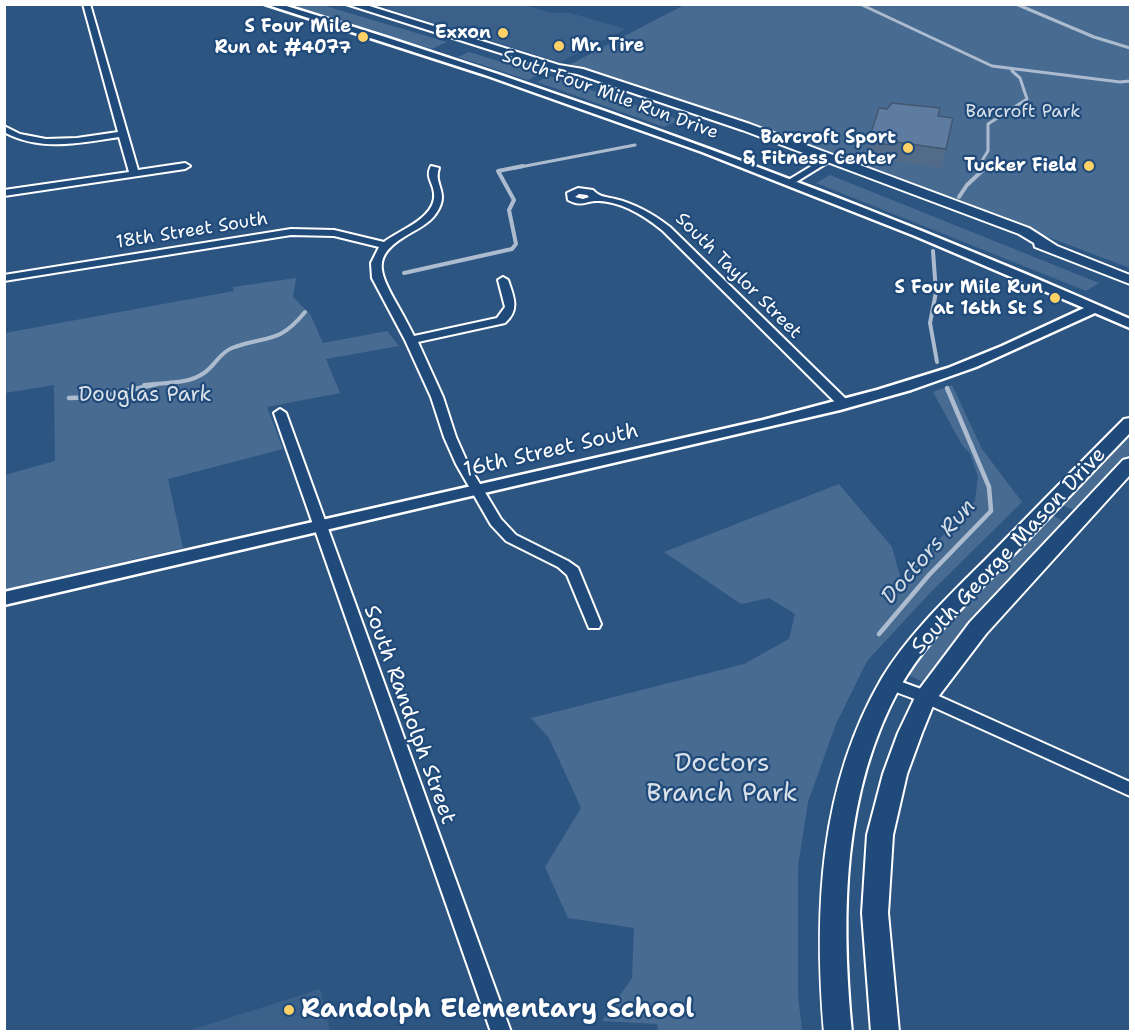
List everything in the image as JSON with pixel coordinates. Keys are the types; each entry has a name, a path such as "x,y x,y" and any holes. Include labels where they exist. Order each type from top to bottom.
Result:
{"main road":[{"name":"South Four Mile Run Drive","path":"351,4 558,68 571,75 827,161 1017,237 1050,246 1131,280"},
{"name":"South George Mason Drive","path":"838,1032 832,932 833,877 839,827 850,779 866,737 891,684 923,638 1131,423"},
{"name":"South George Mason Drive","path":"885,1032 875,913 880,835 895,774 926,697 978,628 1131,464"},
{"path":"1049,506 1077,520"}],"street":[{"path":"86,4 134,174"},
{"name":"South Four Mile Run Drive","path":"269,4 442,57 790,182 1131,324"},
{"path":"4,128 24,138 53,141 122,134"},
{"path":"790,182 827,161"},
{"path":"4,193 185,166"},
{"path":"434,168 432,174 439,192 438,201 432,213 384,246 376,259 374,268 376,278 411,340 437,397 450,437 476,489 496,522 511,538 563,564 573,572 594,624"},
{"name":"South Taylor Street","path":"594,197 632,206 653,216 677,237 844,404"},
{"name":"18th Street South","path":"4,278 291,232 334,233 384,246"},
{"path":"411,340 501,321 509,316 512,308 503,280"},
{"name":"16th Street South","path":"4,599 476,489 764,425 844,404 952,371 1014,347 1095,308"},
{"name":"South Randolph Street","path":"280,413 501,1032"},
{"path":"891,684 926,697 1131,789"}],"shaded area":[{"path":"395,5 528,5 553,13 570,13 626,29 560,62 386,8"},
{"name":"Randolph Elementary School","path":"320,989 330,1031 188,1031"}],"green space":[{"path":"283,5 322,5 447,42 432,49"},
{"name":"Barcroft Park","path":"684,5 1130,5 1130,268 804,145 569,65"},
{"path":"469,52 540,74 528,80 458,57"},
{"path":"549,76 680,120 664,127 537,82"},
{"path":"830,175 1099,283 1086,291 816,183"},
{"name":"Douglas Park","path":"296,278 293,297 310,314 323,343 387,331 399,346 326,359 340,393 267,407 283,449 168,479 183,548 5,589 5,475 55,461 54,385 5,393 5,333 234,291 233,287"},
{"name":"Doctors Branch Park","path":"952,385 982,449 1022,502 929,594 867,661 836,724 808,802 798,866 798,995 802,1031 658,1031 657,1024 602,1021 632,978 634,928 568,918 545,867 581,808 549,738 531,718 744,664 789,639 795,614 769,598 741,604 664,552 839,484 892,547 901,580 975,501 978,477 970,453 962,445 933,392"},
{"path":"1130,433 1130,453 1076,511 1062,505"},
{"path":"1052,515 1065,522 951,644 923,682 908,675 950,620"}],"building":[{"path":"892,103 940,108 938,116 953,118 946,149 895,142 894,145 881,144 882,140 869,139 879,108 887,109"}],"waterway":[{"path":"860,4 992,66 1120,82 1130,81"},
{"path":"1016,4 1094,37 1130,48"},
{"name":"Doctors Run","path":"982,168 981,162 988,151 988,124 1027,99 1020,78 1012,71"},
{"path":"515,168 635,145"},
{"path":"404,273 512,249 516,244 509,210 514,200 498,171 523,166"},
{"name":"Doctors Run","path":"959,197 967,185 983,170 982,166"},
{"name":"Doctors Run","path":"933,251 936,292 930,323 937,362"},
{"path":"144,385 190,380 197,377 208,370 228,350 271,338 287,330 305,312"},
{"path":"69,398 100,397 157,384"},
{"name":"Doctors Run","path":"879,634 929,575 991,511 989,487 947,388"}],"place":[{"name":"Exxon","path":"503,33"},
{"name":"S Four Mile Run at #4077","path":"363,37"},
{"name":"Mr. Tire","path":"559,46"},
{"name":"Barcroft Sport & Fitness Center","path":"908,148"},
{"name":"Tucker Field","path":"1089,166"},
{"name":"S Four Mile Run at 16th St S","path":"1055,298"},
{"name":"Randolph Elementary School","path":"289,1010"}]}
